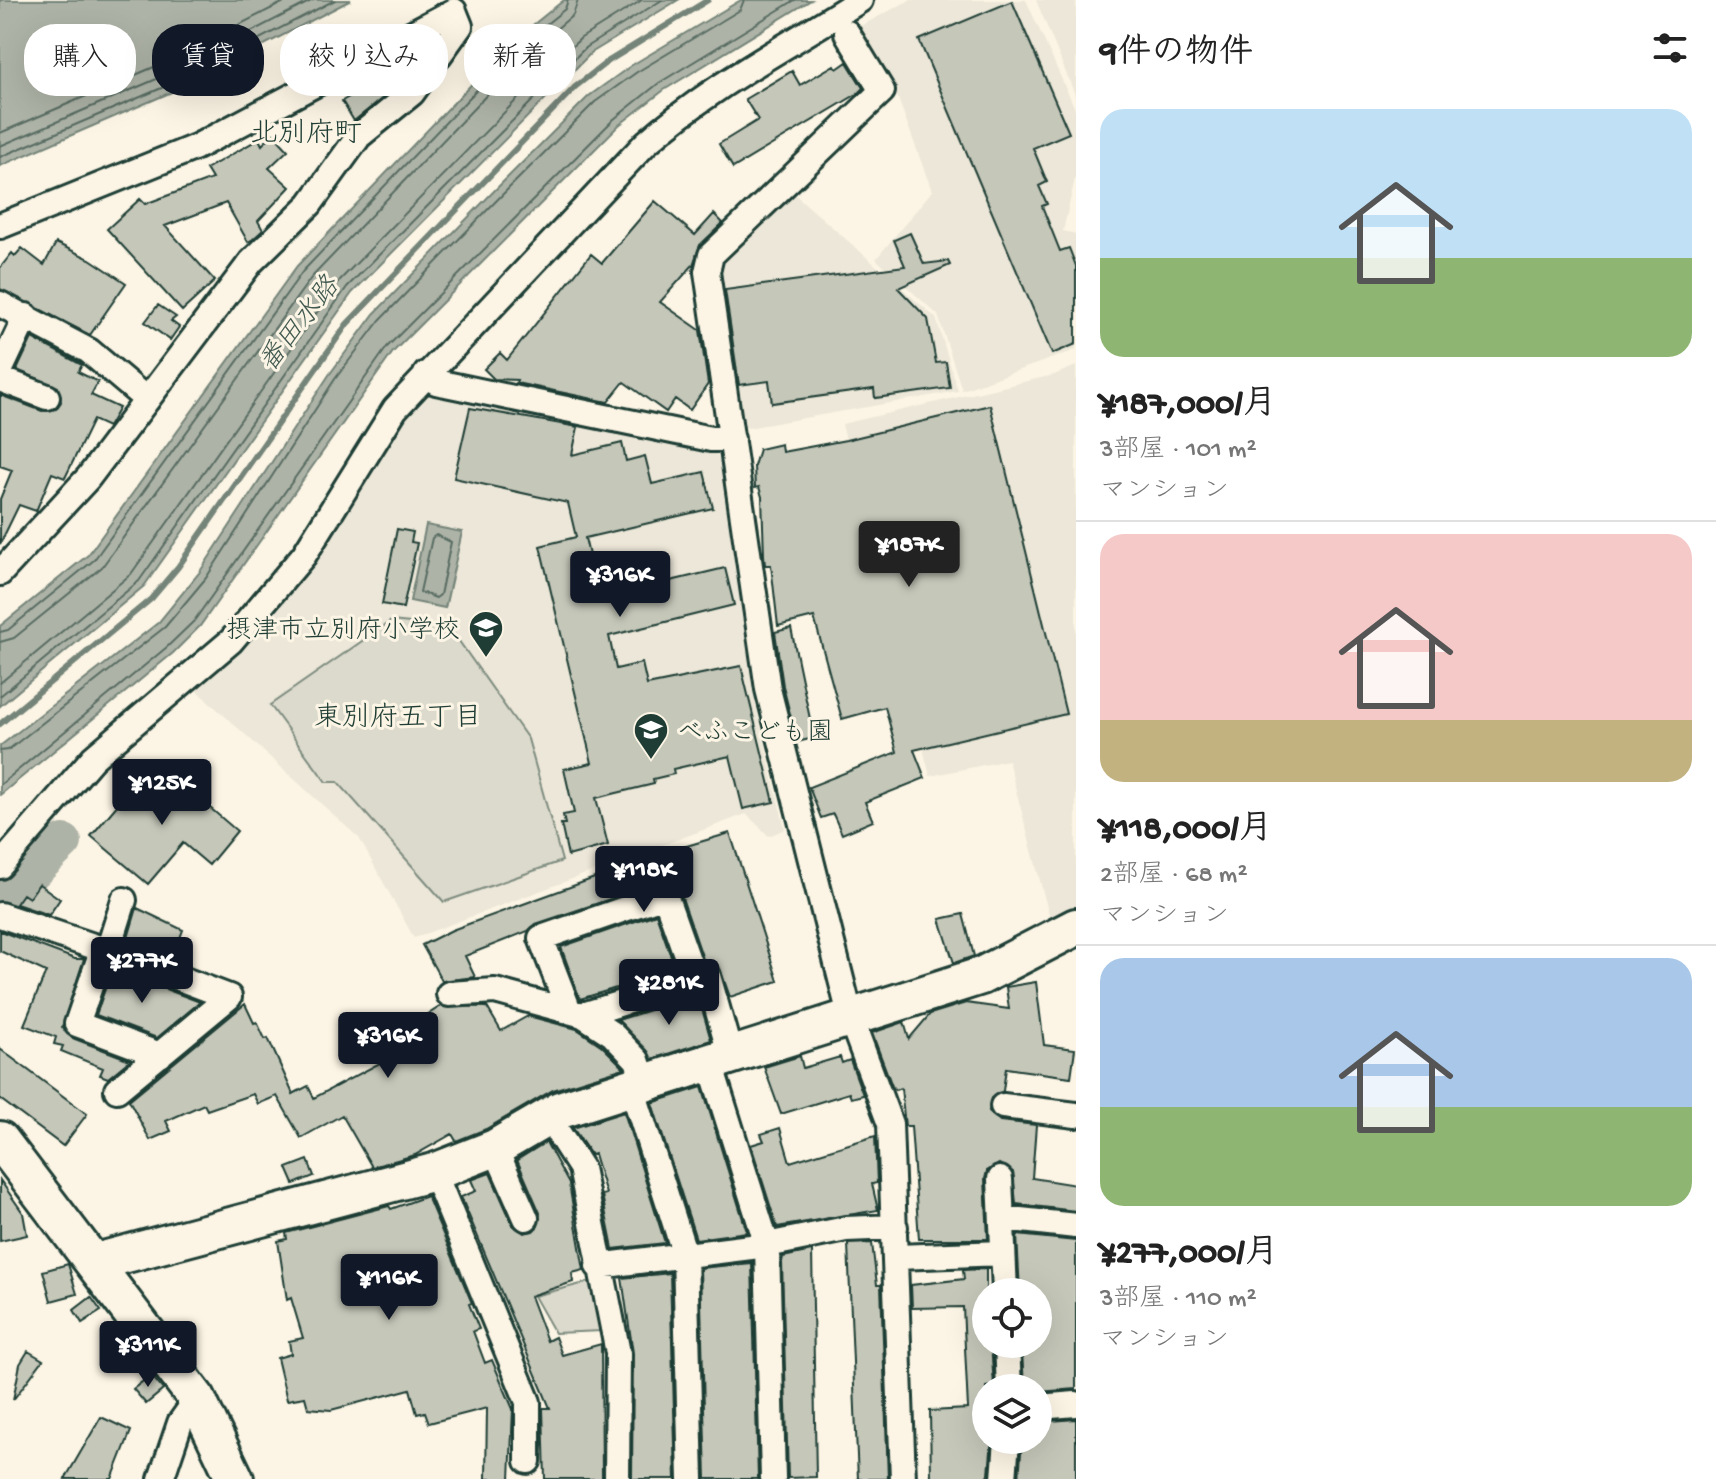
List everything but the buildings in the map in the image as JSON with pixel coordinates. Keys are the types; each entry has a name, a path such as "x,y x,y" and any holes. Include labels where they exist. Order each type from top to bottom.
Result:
{"street":[{"path":"0,866 93,758 231,641 304,555 395,409 646,143 686,107 860,0"},
{"path":"0,226 196,147 454,11 460,26 412,93 359,136 310,204 251,262 88,478 0,573"},
{"path":"847,33 882,91 711,255 707,272 768,689 851,1019 890,1124 903,1479"},
{"path":"0,304 89,351 147,400"},
{"path":"0,371 26,316"},
{"path":"426,374 436,382 711,439 732,439"},
{"path":"0,379 47,397"},
{"path":"576,1013 541,938 665,895 695,980"},
{"path":"124,900 108,951 100,957 77,1024 160,1055"},
{"path":"0,915 108,951 229,997 117,1090"},
{"path":"96,1262 434,1172 495,1148 548,1117 981,976 1076,927"},
{"path":"576,1013 708,976 721,1060 767,1245 773,1479"},
{"path":"449,994 495,991 576,1013 612,1034 637,1060 639,1086 685,1255 691,1479"},
{"path":"1003,1106 1076,1115"},
{"path":"548,1117 581,1168 598,1266 618,1353 617,1479"},
{"path":"495,1148 526,1218"},
{"path":"4,1154 96,1262 197,1399 235,1479"},
{"path":"434,1172 528,1402 528,1461"},
{"path":"1000,1179 1004,1278"},
{"path":"1002,1218 1076,1226"},
{"path":"598,1266 767,1245 846,1229 895,1227"},
{"path":"897,1257 1003,1253"},
{"path":"161,1479 180,1423 197,1399"},
{"path":"1052,1406 1076,1404"},
{"path":"1004,1479 1006,1454"}],"shaded area":[{"path":"910,0 1026,0 1076,111 1076,174 1063,231 1076,234 1076,350 962,390 938,315 876,259 932,191 896,93 853,30"},
{"path":"1036,0 1076,0 1076,97"},
{"path":"792,192 936,318 958,391 748,428 740,424 716,269"},
{"path":"1076,366 1076,908 1051,922 1008,760 930,776 842,424 1054,375"},
{"name":"摂津市立別府小学校","path":"433,392 712,447 720,461 757,711 785,829 769,836 746,814 414,938 359,838 195,689 253,629 409,407"},
{"path":"391,621 449,627 528,739 562,861 444,902 338,782 326,782 270,705"},
{"path":"589,1282 601,1331 555,1333 534,1296"}],"water":[{"path":"0,0 351,0 305,24 280,24 280,37 264,45 264,24 152,24 152,96 162,96 0,166"},
{"path":"564,0 678,0 591,53 576,68 576,24 534,24"},
{"path":"741,0 811,0 664,90 619,125 393,352 200,626 173,653 0,795 0,746 159,622 199,573 329,375 374,314 589,96 632,65"},
{"name":"番田水路","path":"464,92 464,96 548,96 352,293 144,586 0,706 0,626 88,555 297,266"},
{"path":"426,525 462,532 445,608 410,601"}],"waterway":[{"path":"0,724 151,599 178,567 347,324 575,87 607,62 708,0"},
{"path":"0,904 64,842"}],"place":[{"name":"摂津市立別府小学校","path":"486,659"},
{"name":"べふこども園","path":"651,761"}],"district":[{"name":"北別府町","path":"306,131"},
{"name":"東別府五丁目","path":"398,715"}]}
